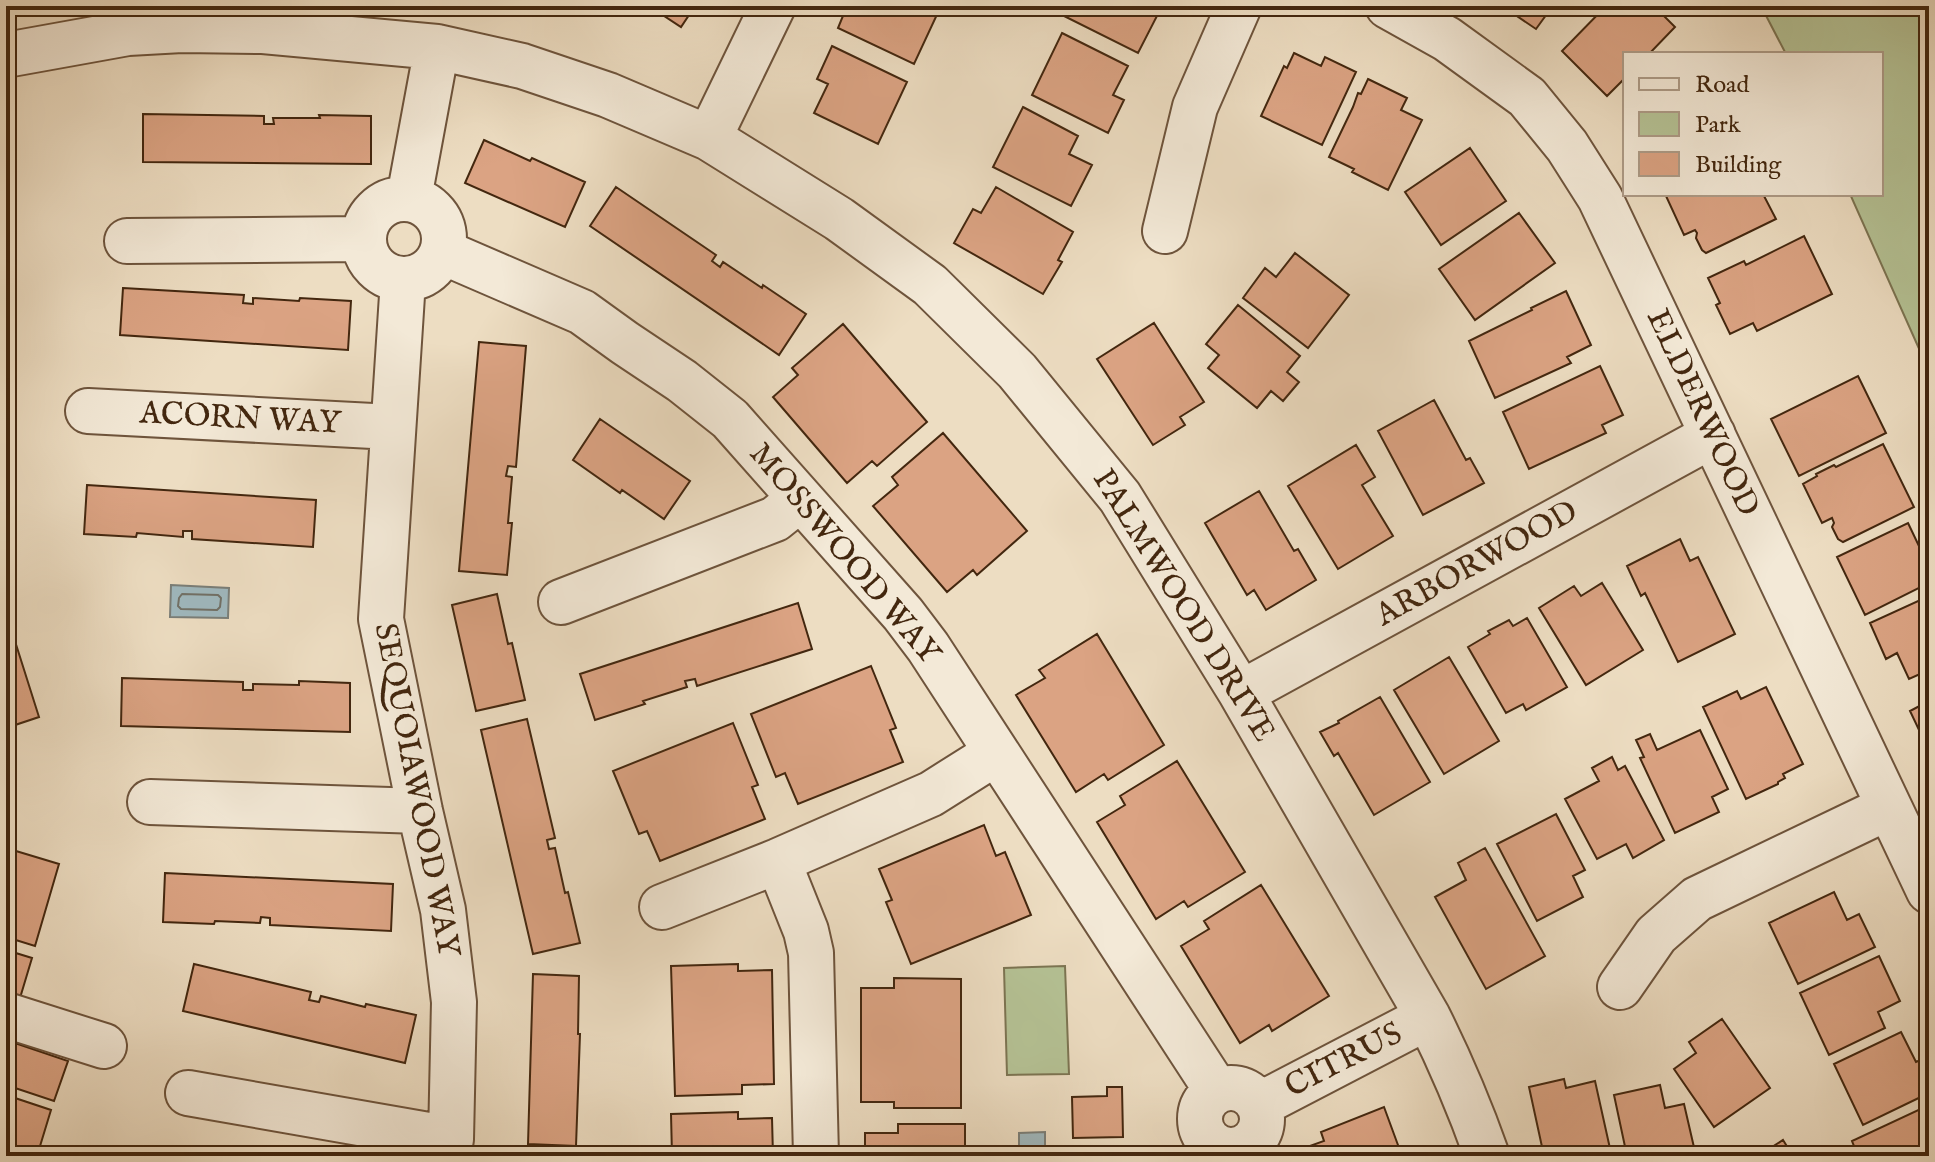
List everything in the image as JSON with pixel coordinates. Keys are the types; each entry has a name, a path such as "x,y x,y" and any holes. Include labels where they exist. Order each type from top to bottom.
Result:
{"street":[{"path":"709,138 773,6"},
{"path":"1165,231 1195,107 1239,6"},
{"name":"ELDERWOOD","path":"1388,6 1447,39 1527,97 1567,146 1600,198 1929,891"},
{"name":"PALMWOOD DRIVE","path":"6,55 128,33 263,31 437,47 522,66 608,95 709,138 839,219 930,285 1017,371 1120,497 1241,693 1428,1017 1451,1062 1487,1156"},
{"path":"409,198 437,47"},
{"path":"409,198 431,208 439,217 445,240 437,264 428,273 403,280 390,277 371,262 365,251 364,239 366,225 373,214 395,199 409,198"},
{"path":"127,241 364,239"},
{"name":"MOSSWOOD WAY","path":"443,252 582,312 682,381 730,419 903,614 928,647 1217,1091"},
{"name":"SEQUOIAWOOD WAY","path":"403,280 381,619 443,910 454,1002 449,1148"},
{"name":"ACORN WAY","path":"88,411 392,427"},
{"name":"ARBORWOOD","path":"1241,693 1713,435"},
{"path":"561,602 775,519 800,499"},
{"path":"662,907 778,861 931,794 996,753"},
{"path":"150,802 420,811"},
{"path":"1620,987 1656,935 1697,899 1889,807"},
{"path":"778,861 806,931 811,953 816,1156"},
{"path":"6,1015 104,1046"},
{"name":"CITRUS","path":"1259,1105 1428,1017"},
{"path":"1229,1087 1241,1089 1252,1095 1259,1105 1261,1129 1247,1152 1221,1149 1210,1143 1203,1133 1199,1121 1201,1109 1207,1098 1217,1091 1229,1087"},
{"path":"188,1093 449,1148"}],"green space":[{"path":"1761,6 1929,6 1929,371 1851,196 1883,196 1883,52 1785,52"},
{"path":"1065,966 1069,1074 1007,1075 1004,968"}],"water":[{"path":"171,585 229,588 228,618 170,617"},
{"path":"1045,1132 1045,1156 1019,1156 1019,1133"}],"building":[{"path":"649,6 695,6 681,27"},
{"path":"847,6 941,6 914,64 838,28"},
{"path":"1064,6 1147,6 1159,12 1138,53 1060,14"},
{"path":"1511,6 1565,6 1560,13 1552,7 1536,29 1511,12 1514,8"},
{"path":"1606,6 1654,6 1675,27 1651,52 1623,52 1623,80 1607,96 1562,51"},
{"path":"1062,33 1128,66 1113,95 1124,100 1108,133 1032,95"},
{"path":"832,46 907,82 878,144 814,113 828,84 817,79"},
{"path":"1294,53 1321,66 1325,57 1356,72 1322,145 1261,116 1284,66 1287,68"},
{"path":"1368,79 1407,98 1401,110 1422,120 1388,190 1329,157 1358,93 1361,94"},
{"path":"1023,107 1078,136 1069,154 1092,165 1071,206 993,167"},
{"path":"143,114 264,116 264,124 274,124 273,118 371,116 371,164 143,162"},
{"path":"484,140 585,182 565,227 465,183"},
{"path":"1470,148 1506,201 1441,245 1405,192"},
{"path":"616,187 716,255 712,261 720,267 723,262 806,314 779,355 590,226"},
{"path":"996,187 1073,232 1058,260 1062,262 1043,294 954,243 973,209 981,213"},
{"path":"1666,196 1764,196 1776,219 1706,253 1696,238 1695,230 1684,235"},
{"path":"1519,213 1555,263 1475,320 1439,269"},
{"path":"1804,236 1832,294 1757,331 1753,323 1730,334 1716,305 1720,303 1708,278 1744,261 1746,265"},
{"path":"1295,253 1349,295 1308,348 1243,298 1265,268 1276,277"},
{"path":"123,288 244,295 243,303 253,304 253,298 351,301 348,350 120,335"},
{"path":"1566,291 1591,345 1567,357 1571,363 1495,398 1469,341"},
{"path":"1238,305 1300,356 1287,372 1299,382 1283,401 1271,391 1257,408 1208,368 1219,355 1206,344"},
{"path":"1154,323 1204,402 1180,417 1185,425 1153,445 1097,359"},
{"path":"843,324 927,422 877,466 872,461 847,483 773,397 798,375 792,368"},
{"path":"479,342 526,346 516,467 508,466 506,476 512,477 507,575 459,571"},
{"path":"1600,366 1623,415 1602,425 1606,433 1529,469 1503,412"},
{"path":"1858,376 1886,433 1799,476 1771,419"},
{"path":"1434,400 1466,460 1470,458 1484,483 1423,515 1378,431"},
{"path":"600,419 690,481 664,519 573,460"},
{"path":"943,433 1027,531 977,575 973,570 947,592 873,506 898,485 892,477"},
{"path":"1883,444 1914,507 1843,542 1832,527 1832,518 1822,523 1803,484 1834,465 1836,467"},
{"path":"1356,445 1375,477 1362,485 1393,536 1338,569 1288,486"},
{"path":"87,485 316,500 313,547 192,539 192,531 183,531 183,537 137,533 136,537 84,534"},
{"path":"1259,491 1294,551 1298,549 1316,580 1266,610 1254,590 1247,595 1205,523"},
{"path":"1908,523 1929,567 1929,583 1865,615 1837,557"},
{"path":"1680,539 1690,561 1698,557 1735,634 1678,662 1645,593 1641,596 1627,566"},
{"path":"1602,583 1643,650 1586,685 1539,608 1574,586 1581,596"},
{"path":"497,594 525,700 476,711 452,605"},
{"path":"1929,596 1929,670 1909,679 1897,653 1886,659 1870,623"},
{"path":"798,603 812,649 697,686 695,679 685,681 687,687 595,720 580,674"},
{"path":"6,609 12,628 6,630"},
{"path":"1527,618 1567,687 1526,710 1523,704 1506,713 1468,647 1509,620 1513,626"},
{"path":"1097,634 1164,745 1108,780 1104,774 1076,792 1016,695 1045,678 1039,670"},
{"path":"14,638 39,717 6,728 6,640"},
{"path":"1449,657 1499,741 1444,774 1394,690"},
{"path":"871,666 896,728 890,730 903,762 798,804 785,773 776,777 751,714"},
{"path":"122,678 243,682 243,690 253,690 253,684 299,685 299,681 350,683 350,732 121,726"},
{"path":"1766,687 1803,764 1783,774 1785,778 1778,784 1746,799 1703,707 1737,691 1741,699"},
{"path":"1380,697 1430,782 1374,815 1338,753 1334,756 1320,732"},
{"path":"1929,701 1929,751 1910,711"},
{"path":"527,719 555,838 547,840 549,849 555,848 580,943 533,954 481,730"},
{"path":"733,723 758,785 752,787 765,819 660,861 647,831 639,834 613,771"},
{"path":"1700,730 1728,789 1712,797 1719,812 1675,833 1640,758 1644,757 1636,740 1650,734 1657,750"},
{"path":"1612,757 1618,770 1625,766 1664,840 1633,858 1626,844 1597,859 1565,799 1599,781 1592,768"},
{"path":"1177,761 1245,872 1188,907 1184,901 1156,919 1097,822 1125,805 1120,796"},
{"path":"1556,814 1585,870 1573,876 1583,897 1537,921 1497,844"},
{"path":"984,825 996,856 1005,852 1031,915 911,964 886,902 892,900 879,869"},
{"path":"6,848 59,864 35,946 6,937"},
{"path":"1485,848 1545,956 1486,989 1435,897 1466,880 1458,863"},
{"path":"165,873 393,884 391,931 270,925 270,918 261,917 260,923 163,922"},
{"path":"1261,885 1329,996 1272,1031 1269,1025 1240,1043 1181,946 1209,929 1204,921"},
{"path":"1834,892 1847,920 1859,914 1875,947 1798,984 1769,923"},
{"path":"6,950 32,958 20,998 6,994"},
{"path":"1879,956 1900,1001 1878,1012 1885,1028 1829,1055 1800,993"},
{"path":"194,964 311,992 309,1000 319,1002 321,996 416,1015 405,1063 183,1011"},
{"path":"738,964 738,971 772,970 774,1084 742,1085 742,1094 675,1096 671,966"},
{"path":"533,974 579,976 576,1146 528,1144"},
{"path":"894,978 961,979 961,1108 894,1108 894,1102 861,1102 861,988 894,988"},
{"path":"1722,1019 1770,1088 1714,1127 1674,1069 1696,1053 1689,1042"},
{"path":"1901,1032 1916,1062 1925,1058 1929,1066 1929,1093 1863,1125 1834,1064"},
{"path":"6,1040 68,1061 54,1101 6,1085"},
{"path":"1564,1079 1566,1088 1595,1081 1611,1153 1544,1156 1529,1087"},
{"path":"1660,1085 1665,1108 1684,1104 1696,1156 1627,1156 1614,1095"},
{"path":"1107,1087 1122,1087 1123,1137 1073,1138 1072,1097 1107,1096"},
{"path":"6,1095 51,1110 37,1156 6,1156"},
{"path":"1929,1105 1929,1156 1858,1156 1852,1141"},
{"path":"1384,1107 1402,1156 1295,1156 1293,1152 1324,1141 1321,1132"},
{"path":"738,1112 738,1119 772,1118 773,1156 672,1156 671,1114"},
{"path":"898,1124 965,1124 965,1156 865,1156 865,1133 898,1133"},
{"path":"1783,1140 1793,1156 1758,1156"}]}
